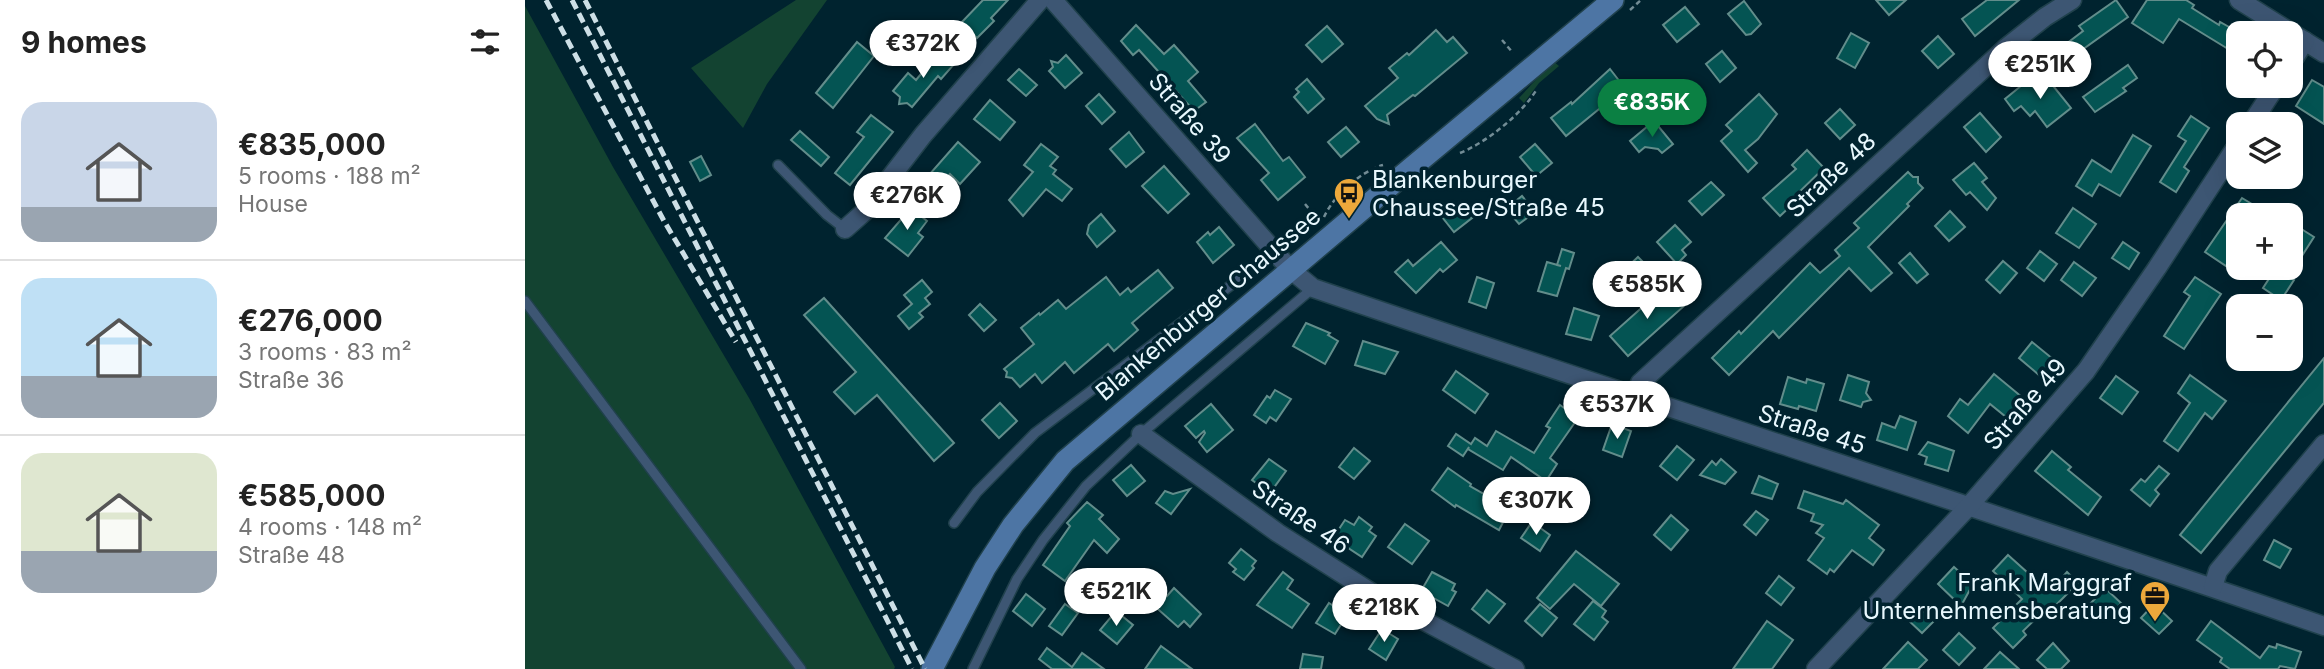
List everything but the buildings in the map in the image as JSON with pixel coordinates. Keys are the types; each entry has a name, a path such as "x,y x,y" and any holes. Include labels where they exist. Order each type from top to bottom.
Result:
{"main road":[{"name":"Blankenburger Chaussee","path":"932,669 985,568 1013,525 1065,461 1613,0"}],"street":[{"path":"845,229 863,213 923,135 1040,0"},
{"name":"Straße 39","path":"1053,0 1290,269"},
{"name":"Straße 48","path":"1635,398 1640,383 2007,47 2072,0"},
{"path":"2239,0 2324,53"},
{"name":"Straße 49","path":"1816,669 1969,506 2086,371 2226,162"},
{"name":"Straße 45","path":"1290,269 1313,288 1635,398 1969,506 2324,626"},
{"name":"Straße 46","path":"1141,434 1278,533 1377,596 1515,669"},
{"path":"2213,587 2218,571 2324,444"}],"lane":[{"path":"778,165 827,215 845,229"},
{"name":"Blankenburger Chaussee","path":"954,523 977,492 1035,433 1275,252"},
{"path":"973,669 1017,579 1043,540 1086,485 1141,434 1313,288"},
{"path":"525,301 801,669"}],"path":[{"path":"1502,40 1513,53"},
{"path":"1508,113 1515,121"},
{"path":"1328,199 1334,206"},
{"path":"1305,205 1315,216"}],"green space":[{"path":"796,0 827,0 767,84 743,128 691,68"},
{"path":"525,6 613,167 749,398 894,669 525,669"},
{"path":"1553,61 1559,66 1539,83 1524,103 1519,98"}],"railway":[{"path":"546,0 664,221 736,342"},
{"path":"572,0 912,669"},
{"path":"585,0 925,669"}],"place":[{"name":"Blankenburger Chaussee/Straße 45","path":"1349,220"},
{"name":"Frank Marggraf Unternehmensberatung","path":"2155,623"}]}
